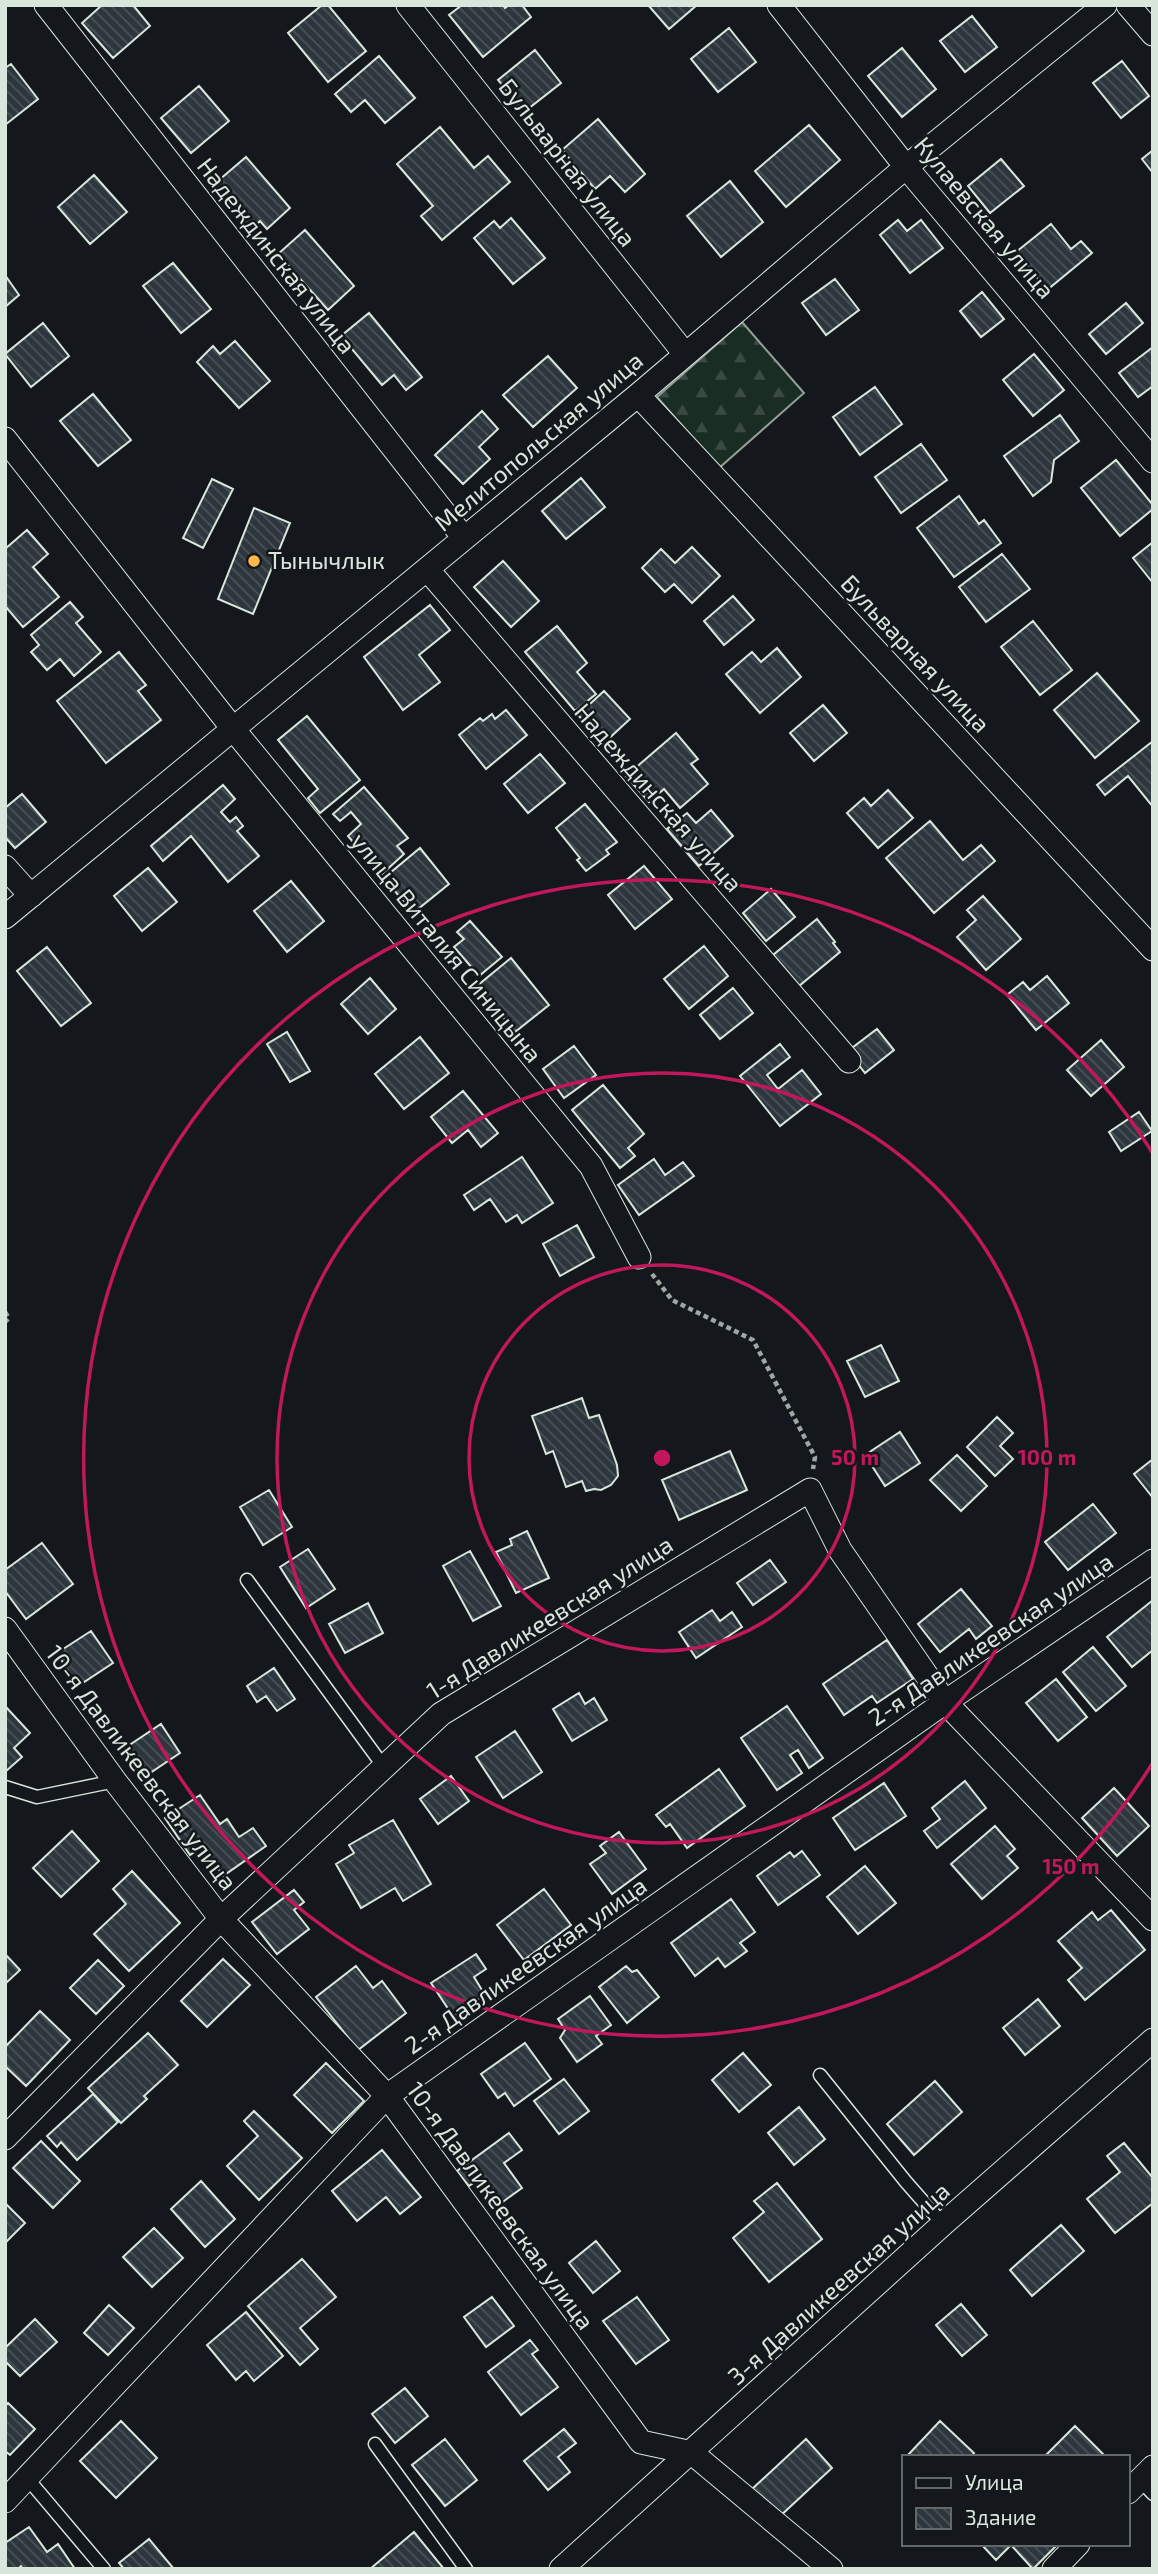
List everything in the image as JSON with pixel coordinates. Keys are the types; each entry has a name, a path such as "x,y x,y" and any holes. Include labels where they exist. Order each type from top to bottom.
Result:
{"street":[{"name":"Надеждинская улица","path":"46,5 464,538"},
{"name":"Бульварная улица","path":"408,5 685,354"},
{"name":"Кулаевская улица","path":"779,5 906,167 1153,461"},
{"name":"Мелитопольская улица","path":"5,917 638,395 906,167 1105,5"},
{"path":"1128,5 1153,34"},
{"name":"Бульварная улица","path":"638,395 1153,949"},
{"name":"улица Виталия Синицына","path":"5,439 234,730 591,1166 639,1256"},
{"name":"Надеждинская улица","path":"427,569 849,1061"},
{"path":"5,867 31,896"},
{"path":"810,1490 840,1550 945,1702 1153,1919"},
{"name":"1-я Давликеевская улица","path":"5,2138 221,1919 441,1714 810,1490"},
{"name":"2-я Давликеевская улица","path":"5,2501 387,2096 945,1702 1153,1561"},
{"name":"10-я Давликеевская улица","path":"5,1629 115,1781 221,1919 387,2096 641,2442 692,2453 831,2569"},
{"name":"3-я Давликеевская улица","path":"561,2569 943,2224 1153,2040"},
{"path":"1054,2569 1076,2546"}],"lane":[{"path":"247,1580 384,1768"},
{"path":"5,1787 37,1797 115,1781"},
{"path":"820,2075 905,2182 943,2224"},
{"path":"375,2444 466,2569"},
{"path":"27,2479 104,2569"}],"path":[{"path":"639,1256 672,1300 753,1340 815,1457 810,1490"},
{"path":"5,1312 9,1318 5,1322"}],"green space":[{"path":"742,322 804,393 719,468 657,397"}],"building":[{"path":"102,5 133,5 150,26 113,58 82,23"},
{"path":"322,5 328,5 366,51 328,82 288,33"},
{"path":"462,5 503,5 505,8 509,5 522,5 531,17 483,57 449,15"},
{"path":"648,5 697,5 669,29"},
{"path":"972,16 997,47 965,72 940,41"},
{"path":"729,28 756,62 718,92 691,59"},
{"path":"902,48 936,89 902,117 868,76"},
{"path":"535,50 561,83 524,112 498,80"},
{"path":"379,56 415,98 385,123 365,100 351,112 335,94"},
{"path":"1122,61 1149,96 1121,118 1093,83"},
{"path":"11,64 38,99 5,125 5,68"},
{"path":"199,86 229,121 191,153 161,118"},
{"path":"598,119 645,174 625,192 610,176 595,189 562,150"},
{"path":"809,125 840,160 786,207 755,171"},
{"path":"440,127 474,168 488,156 510,182 442,240 421,216 433,206 397,164"},
{"path":"1153,150 1153,173 1142,159"},
{"path":"246,157 290,208 267,229 260,221 250,230 212,186"},
{"path":"1001,159 1024,186 990,213 968,186"},
{"path":"94,175 127,212 90,244 58,207"},
{"path":"730,181 763,222 721,257 687,216"},
{"path":"511,218 545,258 513,284 474,238 494,221 500,228"},
{"path":"898,220 907,231 921,220 943,248 910,273 880,235"},
{"path":"1051,224 1071,249 1081,241 1092,253 1047,290 1016,252"},
{"path":"305,230 354,286 328,310 278,254"},
{"path":"173,263 211,309 181,333 143,286"},
{"path":"5,275 19,295 5,307"},
{"path":"835,279 859,310 826,335 802,303"},
{"path":"982,292 1004,319 981,337 960,311"},
{"path":"1126,303 1143,323 1106,354 1089,334"},
{"path":"369,313 422,377 406,390 394,375 382,385 341,336"},
{"path":"43,323 69,356 31,387 5,354"},
{"path":"235,341 270,381 239,408 197,362 213,346 220,354"},
{"path":"1153,347 1153,386 1138,397 1119,373"},
{"path":"1034,354 1064,390 1033,416 1003,380"},
{"path":"548,356 577,388 533,427 503,395"},
{"path":"875,387 902,424 860,455 833,417"},
{"path":"93,394 131,440 98,466 60,421"},
{"path":"482,411 498,429 479,447 490,459 463,484 435,455"},
{"path":"1060,415 1079,441 1054,460 1051,482 1033,496 1004,456"},
{"path":"921,444 947,480 901,513 875,477"},
{"path":"1116,460 1153,505 1153,509 1120,536 1081,488"},
{"path":"581,478 605,507 566,539 542,511"},
{"path":"212,479 233,489 203,548 183,538"},
{"path":"959,496 979,524 984,520 1001,543 954,577 917,528"},
{"name":"Тынычлык","path":"254,508 290,523 253,614 218,599"},
{"path":"27,530 48,554 33,567 59,597 23,627 5,606 5,549"},
{"path":"1153,542 1153,583 1133,558"},
{"path":"692,547 720,576 692,603 674,584 665,592 642,568 661,549 675,563"},
{"path":"1002,554 1030,589 986,622 959,587"},
{"path":"503,561 539,601 511,627 474,587"},
{"path":"733,596 754,620 724,645 704,621"},
{"path":"70,602 83,617 76,623 101,652 74,676 60,659 47,670 31,652 39,645 31,635"},
{"path":"430,605 450,630 419,655 440,682 403,710 364,657"},
{"path":"1033,621 1072,670 1040,695 1001,647"},
{"path":"557,626 587,663 577,672 596,694 575,711 525,652"},
{"path":"777,648 801,677 760,713 726,674 752,652 761,662"},
{"path":"119,652 146,685 138,691 161,720 106,763 57,701"},
{"path":"1097,673 1139,721 1095,758 1054,710"},
{"path":"604,691 630,719 604,743 578,715"},
{"path":"823,705 847,733 814,761 790,733"},
{"path":"506,710 527,735 486,769 459,735 480,718 483,721 492,714 495,719"},
{"path":"307,716 360,780 320,813 308,798 318,789 278,740"},
{"path":"676,733 698,759 691,764 708,784 680,808 664,789 649,802 626,776"},
{"path":"1153,741 1153,807 1128,776 1105,795 1097,785"},
{"path":"540,754 565,783 528,813 504,784"},
{"path":"223,785 235,799 221,812 230,822 236,817 243,826 237,831 259,856 228,882 191,836 163,861 151,846"},
{"path":"364,787 408,838 397,846 404,854 381,875 348,836 361,824 351,812 340,821 333,814"},
{"path":"888,790 913,818 878,848 847,813 864,798 871,806"},
{"path":"22,794 46,822 15,848 5,837 5,808"},
{"path":"585,804 617,842 606,850 609,854 586,871 577,860 580,858 556,828"},
{"path":"711,810 733,836 699,866 667,829 687,813 696,823"},
{"path":"930,821 963,860 981,845 995,861 934,913 886,858"},
{"path":"420,848 449,884 413,913 384,878"},
{"path":"644,866 672,899 635,929 608,895"},
{"path":"148,868 177,902 142,931 114,896"},
{"path":"291,881 324,921 287,952 254,911"},
{"path":"771,889 795,917 766,941 743,913"},
{"path":"983,896 1021,939 986,970 957,937 976,920 967,910"},
{"path":"817,919 840,952 799,986 773,955"},
{"path":"470,921 502,957 479,976 454,947 464,939 457,932"},
{"path":"704,946 728,976 689,1009 664,979"},
{"path":"47,947 91,1003 61,1026 17,971"},
{"path":"511,958 549,1005 515,1032 477,986"},
{"path":"1047,976 1069,1003 1036,1030 1007,995 1023,982 1030,990"},
{"path":"370,978 396,1009 368,1034 341,1004"},
{"path":"733,988 753,1013 720,1039 700,1015"},
{"path":"877,1029 894,1050 865,1073 848,1051"},
{"path":"287,1032 310,1071 290,1082 267,1044"},
{"path":"420,1037 449,1073 404,1109 375,1074"},
{"path":"1101,1040 1124,1067 1091,1096 1067,1070"},
{"path":"780,1044 790,1057 767,1075 778,1089 802,1070 821,1094 780,1126 740,1076"},
{"path":"574,1046 596,1075 564,1098 543,1069"},
{"path":"603,1085 644,1134 628,1148 635,1156 620,1168 572,1110"},
{"path":"463,1091 498,1133 481,1147 468,1130 452,1143 431,1117"},
{"path":"1139,1112 1152,1131 1121,1151 1109,1132"},
{"path":"522,1157 553,1203 522,1223 517,1215 506,1222 490,1199 474,1210 464,1195"},
{"path":"654,1159 665,1175 683,1162 694,1176 639,1215 618,1185"},
{"path":"577,1225 594,1257 560,1276 543,1244"},
{"path":"881,1345 899,1381 865,1397 847,1361"},
{"path":"582,1398 589,1418 599,1415 617,1465 618,1476 611,1485 601,1490 586,1491 582,1481 566,1487 553,1451 546,1454 532,1416"},
{"path":"997,1417 1013,1433 1000,1446 1013,1459 995,1476 967,1447"},
{"path":"900,1432 920,1463 885,1486 865,1455"},
{"path":"730,1451 747,1490 679,1520 662,1480"},
{"path":"957,1455 987,1486 961,1511 930,1480"},
{"path":"1153,1459 1153,1498 1134,1474"},
{"path":"269,1490 292,1527 263,1545 240,1507"},
{"path":"1093,1504 1116,1533 1068,1570 1045,1542"},
{"path":"527,1531 549,1578 516,1593 496,1552 512,1545 510,1539"},
{"path":"42,1543 73,1584 26,1619 5,1591 5,1570"},
{"path":"308,1549 335,1589 306,1608 280,1567"},
{"path":"470,1551 501,1606 473,1621 443,1566"},
{"path":"770,1560 786,1582 753,1605 737,1583"},
{"path":"961,1589 992,1626 976,1639 969,1629 940,1652 918,1624"},
{"path":"1153,1600 1153,1650 1132,1667 1107,1637"},
{"path":"368,1603 383,1633 345,1653 329,1624"},
{"path":"712,1610 720,1621 732,1612 742,1627 696,1658 679,1632"},
{"path":"91,1631 113,1663 78,1686 57,1653"},
{"path":"887,1640 913,1679 877,1703 872,1696 844,1715 823,1684"},
{"path":"1093,1647 1126,1686 1096,1711 1063,1672"},
{"path":"274,1668 295,1699 277,1711 266,1696 257,1702 247,1686"},
{"path":"1056,1679 1087,1717 1058,1741 1026,1703"},
{"path":"579,1693 585,1704 594,1698 607,1720 572,1741 553,1709"},
{"path":"5,1706 30,1733 14,1748 22,1757 5,1772"},
{"path":"787,1706 823,1758 809,1768 798,1750 790,1755 802,1773 777,1790 741,1738"},
{"path":"161,1724 180,1753 144,1777 125,1748"},
{"path":"515,1731 542,1772 503,1798 476,1757"},
{"path":"719,1769 745,1806 687,1848 670,1824 666,1827 656,1815"},
{"path":"451,1776 469,1801 438,1824 420,1799"},
{"path":"965,1781 986,1808 937,1848 924,1831 940,1819 932,1808"},
{"path":"884,1783 906,1816 855,1850 833,1818"},
{"path":"1114,1788 1149,1826 1117,1856 1082,1818"},
{"path":"200,1795 220,1824 227,1819 239,1837 253,1828 266,1846 223,1876 203,1846 190,1855 165,1818"},
{"path":"393,1820 431,1884 403,1901 395,1888 361,1908 336,1864 354,1853 349,1845"},
{"path":"995,1826 1015,1849 1007,1856 1018,1868 982,1899 951,1864"},
{"path":"72,1831 99,1861 61,1897 33,1868"},
{"path":"619,1832 646,1869 612,1894 590,1864 606,1853 600,1846"},
{"path":"802,1851 820,1875 778,1905 757,1876 790,1852 794,1857"},
{"path":"865,1866 896,1903 858,1934 827,1897"},
{"path":"132,1871 180,1923 129,1971 94,1934 126,1904 113,1889"},
{"path":"544,1889 571,1925 524,1960 497,1925"},
{"path":"294,1890 304,1902 294,1910 309,1929 277,1954 252,1922"},
{"path":"731,1899 755,1932 740,1943 747,1951 725,1967 718,1958 695,1976 671,1943"},
{"path":"1111,1910 1145,1950 1085,2000 1068,1980 1082,1968 1058,1941 1092,1912 1098,1920"},
{"path":"5,1954 20,1970 5,1984"},
{"path":"476,1954 486,1969 474,1977 485,1995 453,2016 431,1983"},
{"path":"223,1959 250,1985 207,2027 181,2001"},
{"path":"98,1960 124,1986 96,2014 70,1988"},
{"path":"356,1966 373,1988 382,1981 406,2013 358,2050 316,1997"},
{"path":"626,1966 632,1972 637,1970 659,1997 627,2023 599,1987"},
{"path":"590,1996 611,2025 596,2036 602,2044 577,2062 560,2038 565,2030 558,2019"},
{"path":"1038,1999 1060,2026 1025,2055 1003,2028"},
{"path":"40,2011 70,2040 26,2086 5,2066 5,2047"},
{"path":"148,2033 178,2065 144,2096 147,2099 121,2123 88,2088"},
{"path":"525,2043 551,2079 514,2106 505,2093 498,2098 481,2074"},
{"path":"743,2053 771,2085 739,2112 712,2080"},
{"path":"326,2063 364,2101 332,2133 294,2095"},
{"path":"564,2079 589,2111 559,2134 534,2101"},
{"path":"935,2081 962,2112 914,2155 887,2124"},
{"path":"93,2094 118,2122 77,2160 61,2142 57,2147 47,2136"},
{"path":"799,2107 825,2139 794,2165 768,2133"},
{"path":"254,2111 302,2158 259,2200 227,2166 258,2136 244,2121"},
{"path":"509,2133 522,2150 504,2163 522,2188 497,2206 477,2180 469,2186 457,2171"},
{"path":"41,2141 80,2181 53,2208 13,2168"},
{"path":"1124,2143 1153,2178 1153,2203 1115,2233 1087,2199 1120,2172 1107,2156"},
{"path":"382,2150 421,2197 400,2214 386,2197 357,2221 332,2191"},
{"path":"201,2181 235,2219 205,2247 171,2209"},
{"path":"777,2183 822,2239 769,2282 733,2238 764,2212 754,2201"},
{"path":"5,2203 25,2223 5,2243"},
{"path":"1061,2225 1084,2251 1032,2296 1010,2270"},
{"path":"154,2228 183,2258 152,2287 123,2257"},
{"path":"596,2241 620,2271 593,2293 569,2263"},
{"path":"302,2259 336,2297 300,2328 318,2349 300,2365 248,2306"},
{"path":"492,2297 514,2326 486,2347 464,2317"},
{"path":"637,2297 669,2340 636,2364 603,2321"},
{"path":"961,2304 987,2335 962,2356 936,2325"},
{"path":"109,2305 134,2328 108,2355 84,2333"},
{"path":"246,2312 283,2356 254,2381 246,2371 236,2380 207,2345"},
{"path":"35,2319 57,2342 20,2376 5,2361 5,2348"},
{"path":"530,2340 538,2350 532,2354 558,2387 521,2415 488,2372"},
{"path":"405,2388 428,2416 395,2443 372,2414"},
{"path":"8,2403 35,2429 10,2455 5,2451 5,2406"},
{"path":"121,2421 157,2458 116,2498 80,2461"},
{"path":"940,2421 974,2453 972,2455 908,2455"},
{"path":"1075,2426 1103,2454 1102,2455 1046,2455"},
{"path":"564,2429 576,2443 558,2457 570,2472 548,2490 524,2461"},
{"path":"445,2439 477,2480 445,2506 412,2465"},
{"path":"806,2439 832,2468 778,2518 751,2490"},
{"path":"29,2527 47,2552 58,2544 75,2569 23,2569 21,2566 18,2569 5,2569 5,2543"},
{"path":"414,2532 444,2569 370,2569"},
{"path":"149,2539 174,2569 124,2569 119,2563"},
{"path":"983,2546 1010,2546 996,2560"},
{"path":"1012,2546 1056,2546 1033,2569"}],"place":[{"name":"Тынычлык","path":"254,561"}]}
